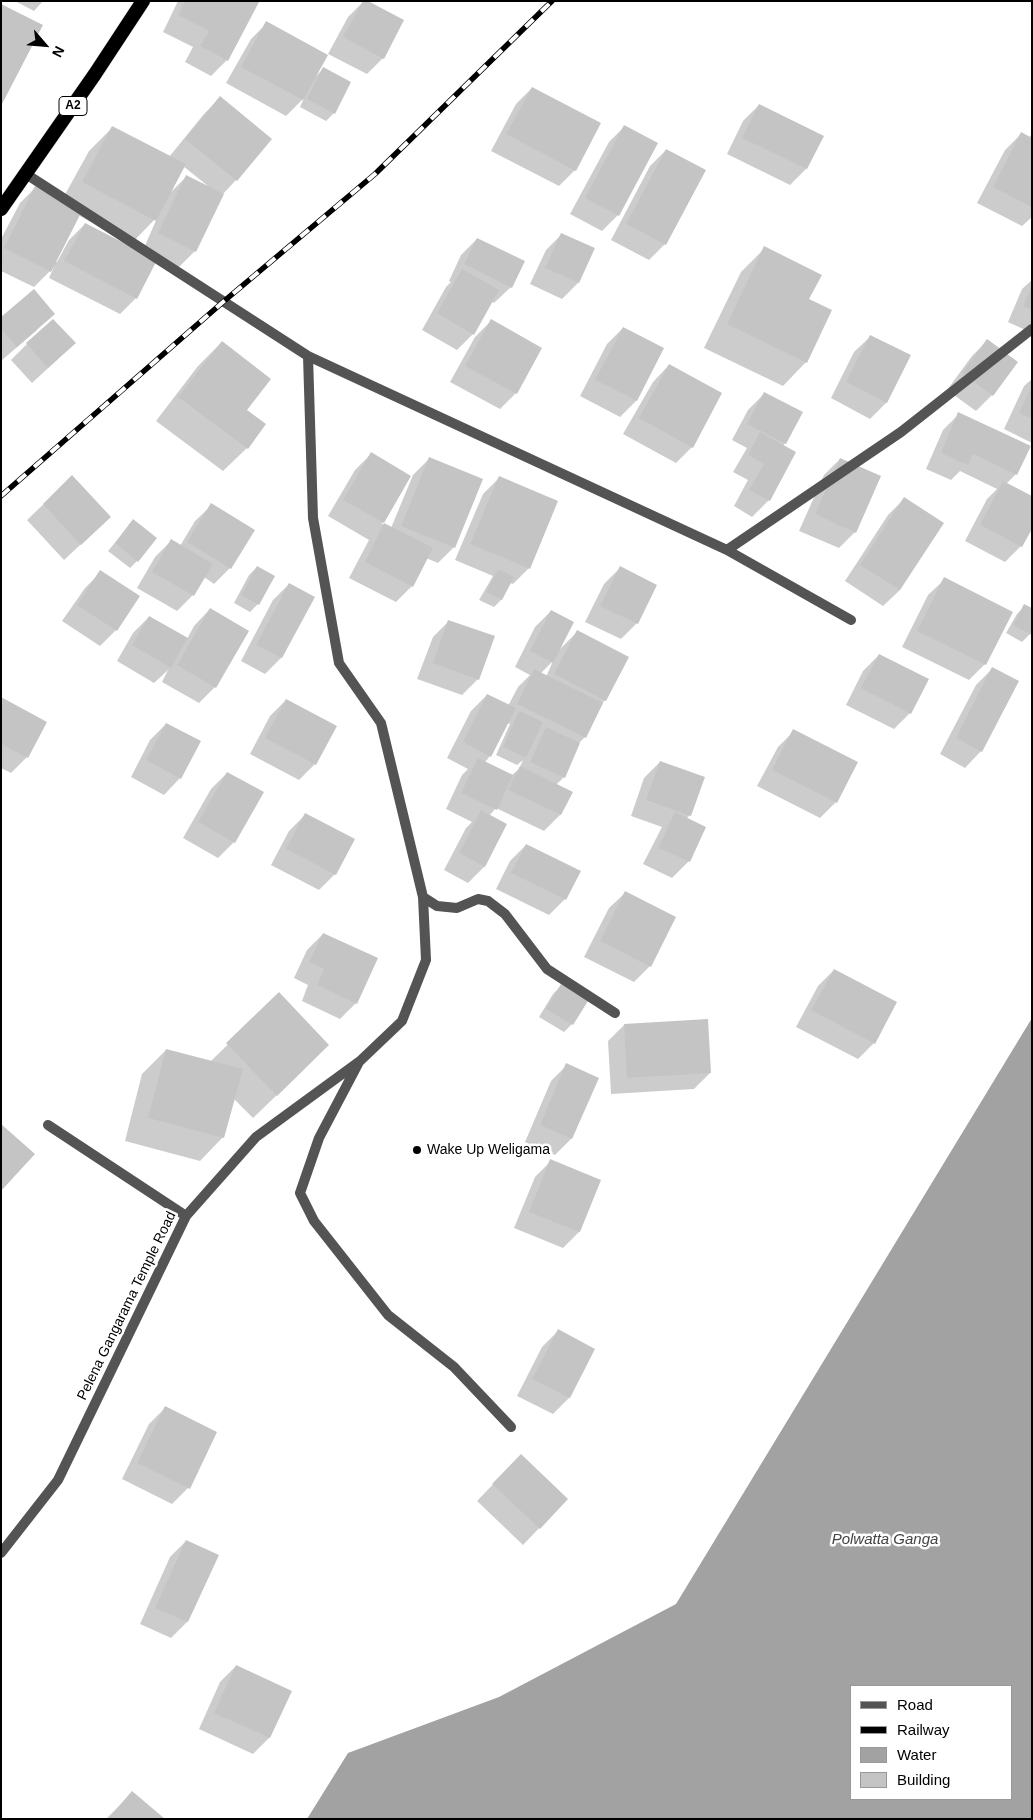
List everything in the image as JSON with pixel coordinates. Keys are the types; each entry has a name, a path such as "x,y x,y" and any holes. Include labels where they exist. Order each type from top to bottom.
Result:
{"highway":[{"name":"A2","path":"1,209 143,1"}],"street":[{"path":"26,174 308,356 727,550 851,620"},
{"path":"727,550 901,432 1032,329"},
{"name":"Pelena Gangarama Temple Road","path":"1,1553 58,1480 186,1216 256,1137 360,1061 402,1021 426,960 423,897 381,723 338,663 312,518 308,356"},
{"path":"423,897 437,906 457,908 478,899 488,901 505,914 547,970 615,1013"},
{"path":"360,1061 319,1138 300,1193 314,1221 388,1315 454,1367 511,1427"},
{"path":"48,1125 186,1216"}],"water":[{"name":"Polwatta Ganga","path":"1032,1018 1032,1819 307,1819 348,1753 499,1697 676,1604"}],"building":[{"path":"185,1 259,2 228,61 200,46 209,31 178,15"},
{"path":"363,1 368,1 404,20 384,59 343,37"},
{"path":"1,4 43,25 1,106"},
{"path":"266,21 328,55 303,100 241,67"},
{"path":"323,67 351,82 335,114 307,99"},
{"path":"532,87 601,123 576,171 506,134"},
{"path":"220,96 272,139 237,181 185,139"},
{"path":"759,104 824,136 807,169 742,138"},
{"path":"624,125 658,143 619,216 585,198"},
{"path":"112,126 186,164 156,221 82,182"},
{"path":"1021,132 1032,138 1032,207 993,187"},
{"path":"666,149 706,170 666,245 626,224"},
{"path":"186,175 224,194 196,252 158,233"},
{"path":"35,186 83,209 51,272 4,248"},
{"path":"85,223 157,260 137,299 64,261"},
{"path":"561,233 595,248 579,283 545,268"},
{"path":"477,238 525,261 512,288 464,264"},
{"path":"764,246 822,275 809,299 832,310 807,363 727,324"},
{"path":"462,269 499,290 474,335 437,313"},
{"path":"1032,286 1032,310 1023,306"},
{"path":"34,289 55,314 17,347 1,329 1,317"},
{"path":"53,319 76,343 48,368 26,343"},
{"path":"491,319 542,348 517,394 465,366"},
{"path":"623,327 664,348 637,401 595,380"},
{"path":"870,335 911,355 887,403 846,382"},
{"path":"987,339 1018,362 993,396 962,373"},
{"path":"222,341 271,379 247,410 266,424 248,449 178,397"},
{"path":"669,364 722,393 693,448 639,418"},
{"path":"1032,386 1032,419 1019,413"},
{"path":"764,392 803,412 786,444 747,424"},
{"path":"958,412 1031,446 1017,475 973,454 968,465 941,453"},
{"path":"760,432 796,452 770,501 749,490 764,464 748,455"},
{"path":"371,452 411,476 384,523 343,500"},
{"path":"429,457 483,479 455,548 401,526"},
{"path":"840,458 881,476 856,533 815,514"},
{"path":"72,475 111,517 81,545 43,504"},
{"path":"499,476 558,501 530,569 470,544"},
{"path":"1003,481 1032,496 1032,529 1022,547 980,525"},
{"path":"904,497 944,523 900,590 860,565"},
{"path":"211,503 255,530 231,569 187,542"},
{"path":"133,519 157,538 138,562 115,543"},
{"path":"384,523 433,548 413,587 365,562"},
{"path":"171,539 213,564 194,596 152,572"},
{"path":"257,566 275,576 259,605 241,595"},
{"path":"620,566 657,585 638,624 600,606"},
{"path":"498,569 514,577 502,600 486,592"},
{"path":"100,570 140,596 117,631 77,605"},
{"path":"944,577 1013,612 986,665 917,631"},
{"path":"289,583 315,597 282,658 256,645"},
{"path":"1024,604 1032,608 1032,635 1013,625"},
{"path":"210,608 249,631 216,688 177,665"},
{"path":"551,610 574,622 553,663 530,651"},
{"path":"149,616 188,638 171,668 132,645"},
{"path":"448,620 495,636 479,680 433,663"},
{"path":"577,630 629,657 606,701 554,674"},
{"path":"879,654 929,679 911,714 861,688"},
{"path":"992,667 1019,681 982,752 956,738"},
{"path":"534,669 603,703 586,738 517,704"},
{"path":"487,694 516,708 491,757 463,742"},
{"path":"1,697 47,722 28,758 1,744"},
{"path":"286,699 337,726 316,765 265,738"},
{"path":"519,711 543,722 526,758 503,747"},
{"path":"166,723 201,741 181,779 146,760"},
{"path":"546,727 580,743 565,778 530,762"},
{"path":"793,729 858,762 837,803 772,770"},
{"path":"478,758 513,775 497,810 461,793"},
{"path":"660,761 705,777 691,816 646,800"},
{"path":"520,766 573,792 561,815 508,790"},
{"path":"227,772 264,792 235,843 198,822"},
{"path":"481,810 507,824 485,867 459,853"},
{"path":"675,812 706,827 690,862 658,848"},
{"path":"305,813 355,839 336,875 286,849"},
{"path":"526,844 581,871 566,900 511,873"},
{"path":"625,891 676,917 651,967 600,941"},
{"path":"323,933 378,958 357,1004 317,985 324,969 309,962"},
{"path":"834,969 897,1002 875,1044 811,1010"},
{"path":"561,984 588,1001 573,1025 546,1009"},
{"path":"279,992 329,1045 277,1096 226,1043"},
{"path":"708,1019 711,1073 627,1078 624,1024"},
{"path":"166,1049 243,1069 224,1138 148,1118"},
{"path":"566,1063 599,1078 572,1139 540,1125"},
{"path":"1,1124 35,1154 1,1191"},
{"path":"550,1159 601,1180 580,1232 529,1212"},
{"path":"558,1329 595,1349 570,1398 532,1379"},
{"path":"165,1406 217,1432 190,1489 137,1463"},
{"path":"521,1454 568,1499 540,1529 492,1484"},
{"path":"186,1540 219,1555 188,1622 155,1608"},
{"path":"236,1665 292,1691 270,1738 214,1713"},
{"path":"132,1791 165,1819 108,1819"}],"railway":[{"path":"1,496 223,302 375,174 552,1"}],"place":[{"name":"Wake Up Weligama","path":"417,1150"}]}
